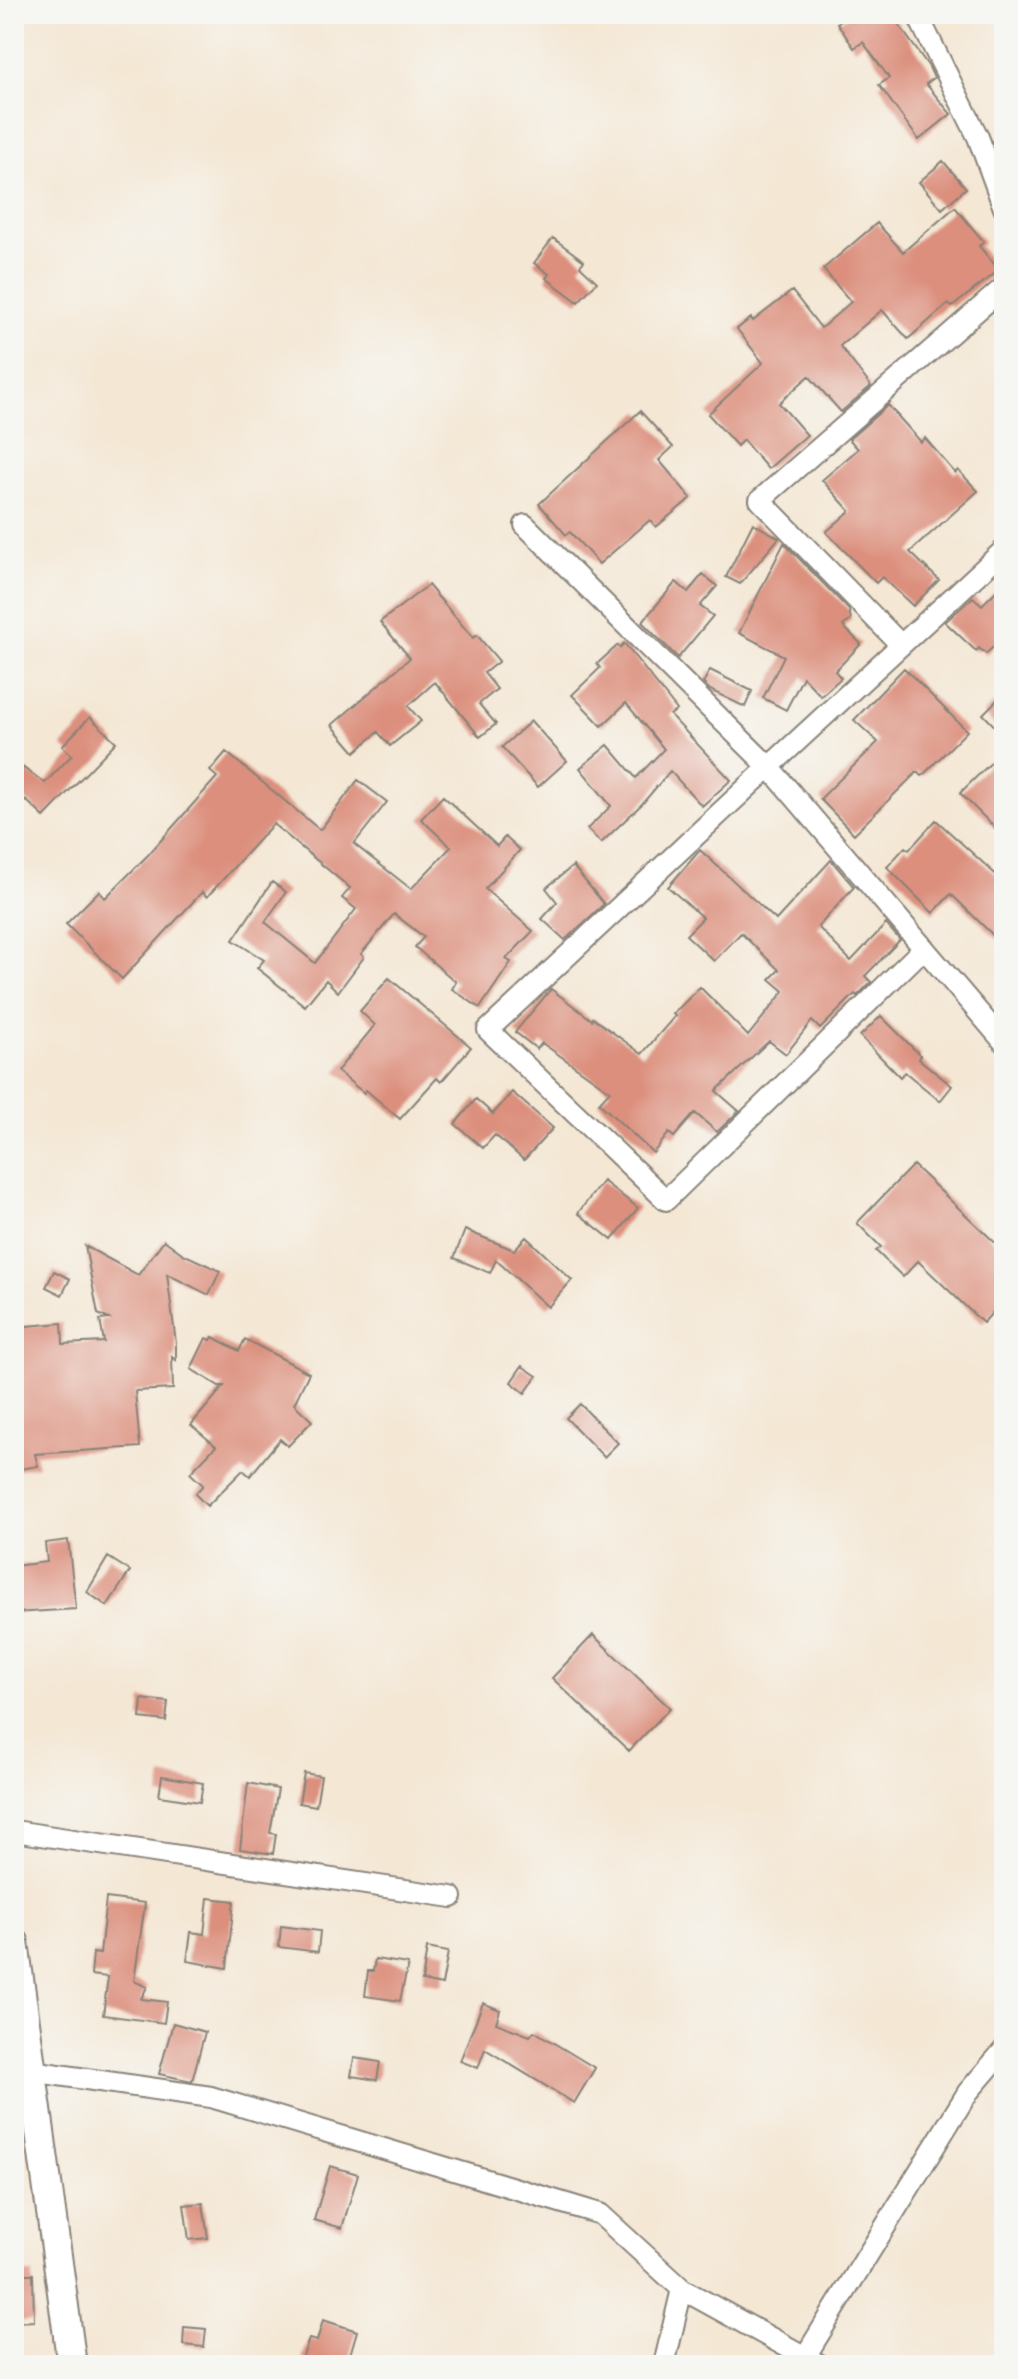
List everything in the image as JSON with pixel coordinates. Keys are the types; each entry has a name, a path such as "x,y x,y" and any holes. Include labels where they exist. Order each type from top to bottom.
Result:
{"main road":[{"path":"14,1942 72,2365"}],"street":[{"path":"917,14 978,137 1004,208"},
{"path":"901,645 760,500 1004,287"},
{"path":"525,525 769,767 1004,1042"},
{"path":"924,948 666,1200 488,1030 1004,550"},
{"path":"14,1831 452,1897"},
{"path":"31,2071 211,2097 600,2214 682,2289 808,2362 968,2092 1004,2050"},
{"path":"664,2365 682,2289"}],"building":[{"path":"851,14 891,14 929,67 934,78 926,84 951,114 919,140 879,85 889,78 863,42 854,48 837,23"},
{"path":"943,161 966,188 942,209 919,182"},
{"path":"955,207 984,242 979,246 999,270 952,307 948,304 908,339 882,310 840,346 871,386 841,412 809,376 779,403 807,435 768,469 743,440 737,446 708,414 763,363 737,329 751,318 753,321 792,291 821,328 851,302 823,269 877,223 903,252"},
{"path":"553,238 584,261 580,266 597,282 578,302 546,278 549,274 534,263"},
{"path":"888,405 921,442 925,438 955,473 958,470 978,491 910,552 939,580 913,606 882,577 876,583 826,532 850,511 822,480 858,449 849,439"},
{"path":"640,411 673,447 659,460 691,498 656,527 650,520 599,564 570,532 566,535 539,504"},
{"path":"753,523 779,538 740,584 726,577"},
{"path":"784,543 849,610 851,620 843,626 861,644 835,671 841,678 821,696 803,677 786,710 763,698 784,656 739,633"},
{"path":"703,574 717,586 700,606 713,616 678,658 642,622 676,582 688,592"},
{"path":"1004,583 1004,636 986,654 979,648 976,651 945,622 973,597 982,605"},
{"path":"428,585 473,638 477,635 499,661 484,673 497,689 479,704 496,724 480,737 435,682 408,706 421,721 390,746 378,732 355,752 332,725 410,658 380,622"},
{"path":"624,643 677,710 670,715 731,780 702,806 670,771 642,804 601,843 587,829 611,806 580,768 608,745 636,778 664,749 626,703 602,726 572,695 600,668 597,664"},
{"path":"904,668 967,731 922,776 917,772 854,834 820,799 878,742 854,720"},
{"path":"710,670 752,691 745,707 710,690 703,683"},
{"path":"1004,693 1004,736 983,714"},
{"path":"90,717 116,742 44,817 26,800 14,818 14,780 22,767 45,783 72,755 62,746"},
{"path":"531,721 567,761 538,787 502,747"},
{"path":"1004,750 1004,837 960,793"},
{"path":"226,752 320,830 358,780 387,802 354,844 411,889 451,847 421,819 443,796 497,846 505,837 520,850 485,889 533,931 506,959 511,962 480,1008 452,989 456,982 415,947 424,937 394,914 361,954 364,957 338,992 326,980 305,1006 257,968 264,960 233,940 272,882 286,892 265,922 315,963 356,909 342,898 350,888 273,824 207,897 202,892 122,979 66,924 99,891 105,898 148,855 217,777 210,771"},
{"path":"936,820 1004,882 1004,946 951,894 933,913 887,867 905,847 909,850"},
{"path":"700,850 776,920 831,860 854,887 818,927 851,961 886,924 900,940 865,976 871,982 820,1029 812,1021 786,1054 769,1041 716,1091 739,1111 717,1132 695,1113 674,1137 669,1133 653,1153 599,1103 610,1091 542,1043 537,1049 515,1032 551,989 642,1054 675,1016 673,1014 700,987 748,1036 784,991 770,979 779,970 741,933 714,961 686,935 703,918 668,887"},
{"path":"573,866 604,904 565,940 542,919 557,902 546,888"},
{"path":"389,978 471,1047 441,1082 437,1078 400,1119 366,1090 364,1093 337,1071 375,1025 360,1011"},
{"path":"881,1016 921,1056 919,1059 952,1086 940,1101 905,1072 900,1077 860,1036"},
{"path":"512,1092 553,1128 524,1160 495,1135 483,1148 455,1124 476,1099 493,1114"},
{"path":"913,1165 1004,1251 1004,1300 983,1323 918,1261 903,1277 876,1251 881,1247 857,1223"},
{"path":"603,1181 638,1208 612,1240 578,1213"},
{"path":"465,1230 514,1250 526,1237 572,1280 548,1307 496,1260 490,1273 454,1258"},
{"path":"164,1240 183,1254 220,1271 209,1295 167,1274 176,1343 176,1360 172,1357 173,1389 135,1391 140,1447 35,1454 38,1466 14,1470 14,1327 62,1323 63,1344 104,1342 100,1320 109,1319 98,1314 85,1246 138,1275"},
{"path":"54,1271 70,1279 62,1295 46,1287"},
{"path":"213,1337 239,1351 245,1339 309,1373 294,1404 312,1421 288,1446 280,1439 250,1476 243,1470 207,1506 195,1494 203,1485 190,1473 216,1446 191,1425 224,1386 191,1369 206,1338 211,1340"},
{"path":"522,1366 537,1376 525,1393 511,1382"},
{"path":"580,1404 618,1443 604,1457 566,1418"},
{"path":"68,1540 76,1609 14,1613 14,1566 47,1562 45,1543"},
{"path":"108,1557 130,1571 107,1606 87,1592"},
{"path":"593,1635 670,1708 629,1751 552,1678"},
{"path":"142,1699 168,1702 166,1721 140,1718"},
{"path":"304,1773 321,1776 316,1806 299,1803"},
{"path":"162,1776 203,1783 200,1802 159,1796"},
{"path":"248,1783 278,1789 270,1833 276,1834 273,1854 240,1849"},
{"path":"106,1898 145,1903 134,1981 147,1987 141,1999 167,2002 164,2023 103,2015 108,1977 91,1975 93,1953 100,1954"},
{"path":"208,1898 234,1901 227,1968 187,1961 191,1932 204,1934"},
{"path":"281,1926 320,1931 318,1952 279,1947"},
{"path":"427,1948 448,1952 442,1985 422,1981"},
{"path":"375,1959 408,1964 400,2001 365,1996 368,1971 373,1971"},
{"path":"483,2003 500,2010 496,2023 530,2036 534,2031 595,2068 574,2103 485,2049 478,2068 460,2061"},
{"path":"173,2023 205,2032 192,2081 159,2074"},
{"path":"354,2058 380,2062 377,2080 351,2076"},
{"path":"330,2166 358,2174 342,2228 314,2220"},
{"path":"203,2203 208,2238 189,2240 184,2205"},
{"path":"14,2274 33,2274 34,2321 14,2322"},
{"path":"323,2320 357,2331 347,2365 310,2365 311,2362 302,2359 309,2339 317,2341"},
{"path":"184,2327 206,2329 204,2347 183,2345"}]}
